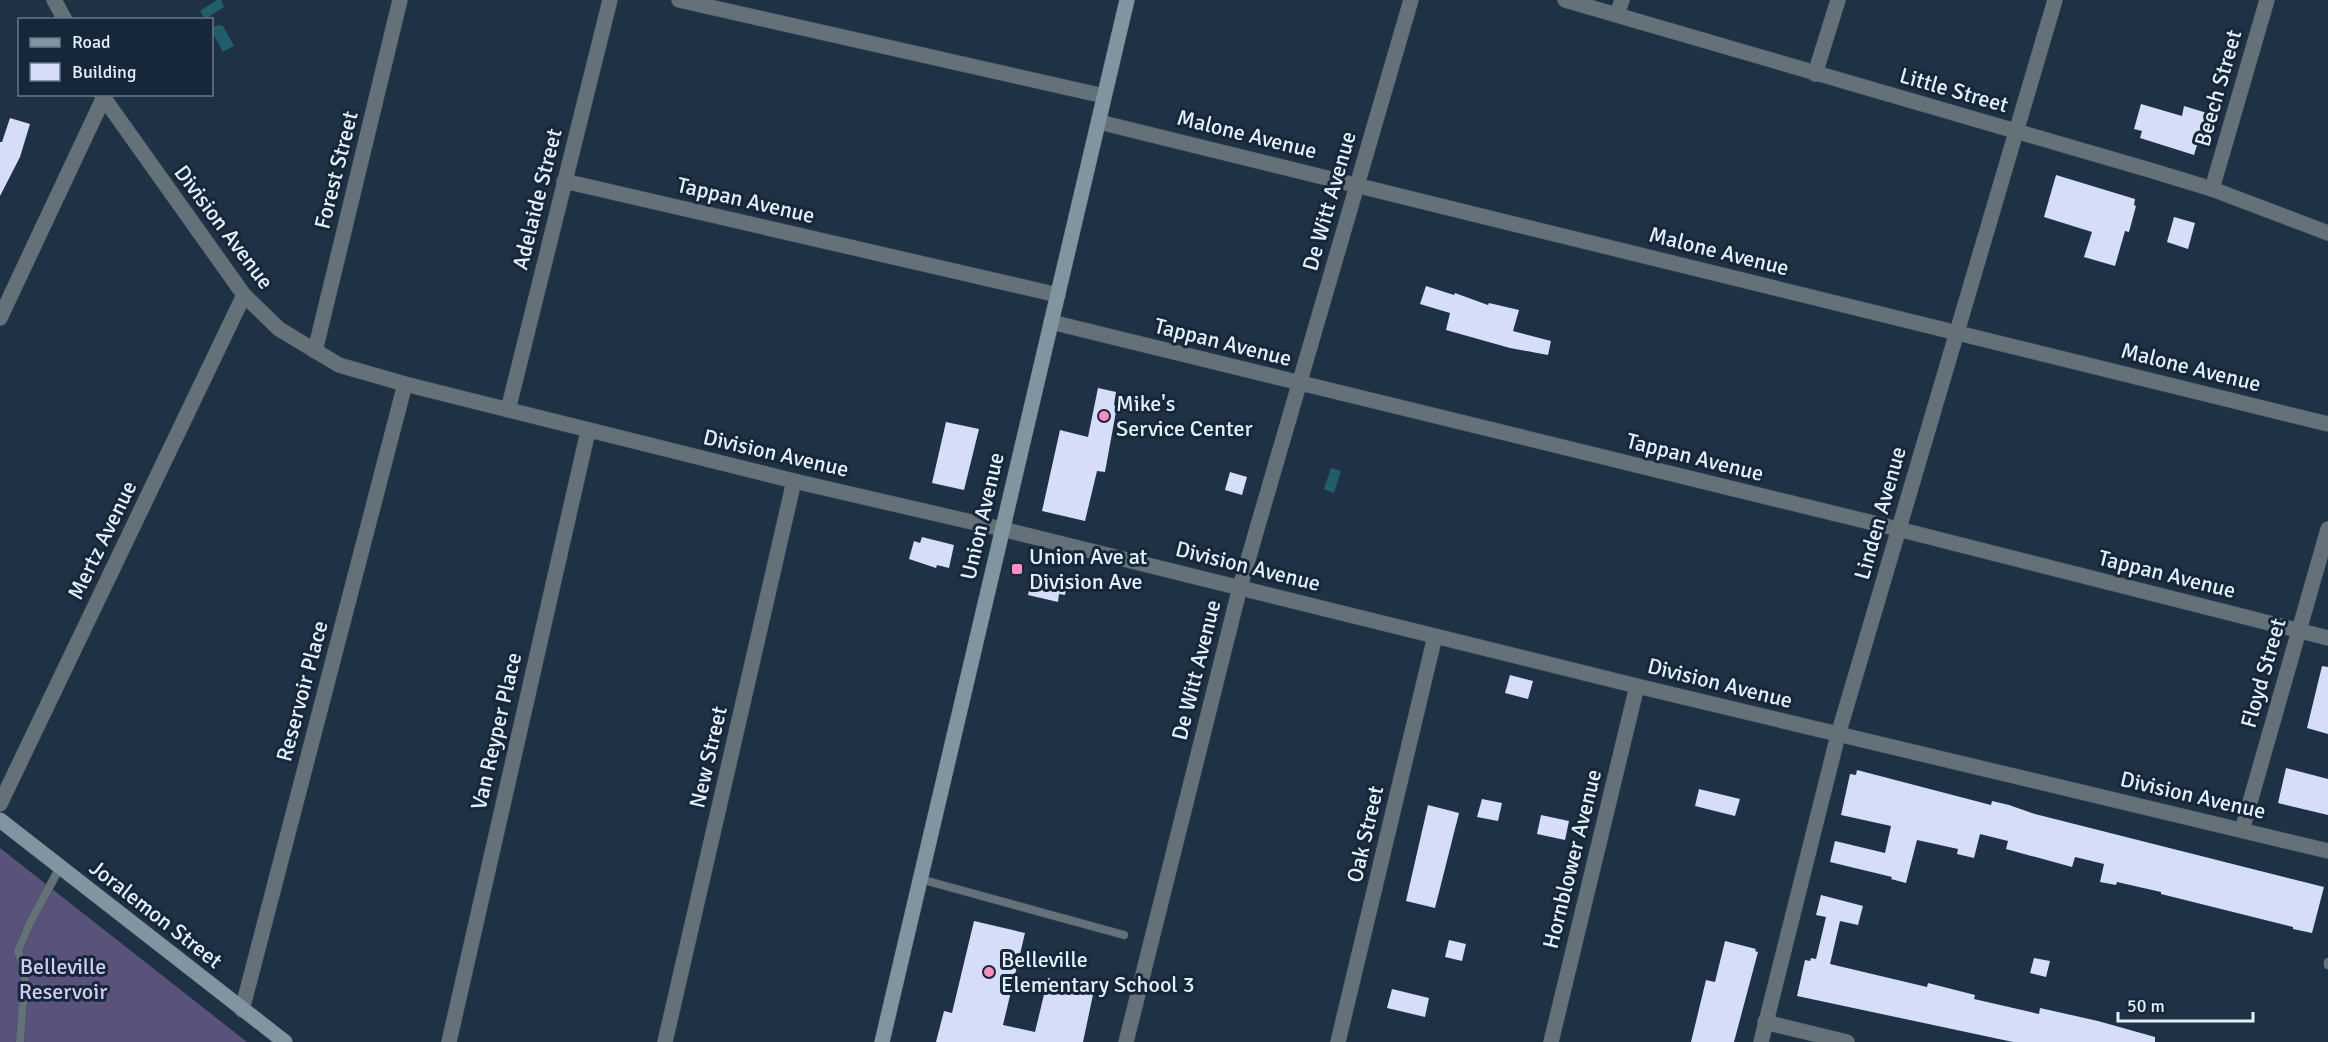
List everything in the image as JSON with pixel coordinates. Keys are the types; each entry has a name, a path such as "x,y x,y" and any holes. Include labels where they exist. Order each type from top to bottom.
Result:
{"street":[{"name":"Forest Street","path":"315,351 400,0"},
{"name":"Adelaide Street","path":"508,410 610,0"},
{"path":"679,0 1104,96"},
{"name":"Union Avenue","path":"882,1042 1127,0"},
{"name":"De Witt Avenue","path":"1126,1042 1240,587 1411,0"},
{"name":"Little Street","path":"1565,0 1620,7 1815,74 2212,189 2328,233"},
{"path":"1815,74 1838,0"},
{"name":"Linden Avenue","path":"1761,1042 1838,735 2055,0"},
{"name":"Beech Street","path":"2212,189 2267,0"},
{"path":"58,1 63,18"},
{"name":"Division Avenue","path":"102,97 244,296 279,329 339,364 405,384 588,431 1002,529 1838,735 2328,851"},
{"path":"0,318 102,97"},
{"name":"Malone Avenue","path":"1099,122 2328,424"},
{"name":"Tappan Avenue","path":"564,181 1058,295"},
{"name":"Mertz Avenue","path":"0,804 244,296"},
{"name":"Tappan Avenue","path":"1052,322 2328,638"},
{"name":"Reservoir Place","path":"242,1010 405,384"},
{"name":"Van Reyper Place","path":"449,1042 588,431"},
{"name":"New Street","path":"665,1042 794,481"},
{"name":"Floyd Street","path":"2242,830 2298,631 2324,555 2328,529"},
{"name":"Oak Street","path":"1338,1042 1435,636"},
{"name":"Hornblower Avenue","path":"1551,1042 1637,686"},
{"name":"Joralemon Street","path":"0,820 285,1042"},
{"path":"1765,1022 1847,1042"}],"lane":[{"path":"20,1042 25,973 18,951 60,867"},
{"path":"920,879 1124,935"}],"green space":[{"name":"Belleville Reservoir","path":"0,848 247,1042 0,1042"}],"shaded area":[{"path":"217,0 221,0 224,7 207,18 200,11"},
{"path":"223,26 234,46 223,52 213,34 213,28"},
{"path":"1331,468 1341,471 1334,493 1324,489"}],"building":[{"path":"2141,104 2182,116 2184,106 2207,113 2194,155 2140,138 2142,131 2134,129"},
{"path":"10,118 30,124 20,157 0,196 0,142 2,142"},
{"path":"2056,175 2135,199 2134,205 2136,206 2129,232 2125,231 2115,266 2084,257 2092,232 2044,217"},
{"path":"2174,217 2195,223 2188,249 2167,242"},
{"path":"1426,286 1454,295 1455,293 1488,305 1489,303 1519,310 1513,331 1551,341 1548,355 1510,348 1446,330 1450,313 1420,304"},
{"path":"1098,388 1116,392 1114,405 1117,406 1105,472 1097,471 1085,521 1042,511 1060,430 1088,437"},
{"path":"946,422 979,429 964,490 932,483"},
{"path":"1230,472 1247,477 1242,495 1225,490"},
{"path":"922,537 954,545 949,568 937,565 936,568 909,559 914,541 920,543"},
{"path":"1033,572 1068,580 1065,595 1059,594 1058,602 1028,595"},
{"path":"2322,666 2328,667 2328,734 2307,728"},
{"path":"1510,675 1533,681 1528,699 1505,693"},
{"path":"2286,768 2328,779 2328,815 2278,803"},
{"path":"1857,770 1991,805 1992,801 2009,805 2035,814 2324,887 2312,933 2161,894 2161,892 2117,882 2116,885 2100,882 2104,864 2075,857 2072,867 2006,849 2008,841 1980,834 1974,858 1957,854 1958,849 1917,840 1906,883 1891,879 1892,877 1830,862 1835,841 1885,853 1891,826 1841,815 1850,774 1856,775"},
{"path":"1699,789 1740,799 1735,816 1695,806"},
{"path":"1482,799 1502,803 1498,821 1477,817"},
{"path":"1428,805 1459,813 1435,908 1406,901"},
{"path":"1541,815 1569,821 1565,840 1537,834"},
{"path":"1821,895 1863,906 1858,925 1840,921 1830,964 1927,987 1928,983 1975,995 1974,999 2039,1014 2040,1008 2098,1021 2155,1037 2155,1042 2013,1042 1797,996 1805,960 1816,959 1826,917 1816,915"},
{"name":"Belleville Elementary School 3","path":"974,921 1025,933 1003,1025 1035,1032 1048,978 1094,990 1083,1042 936,1042 944,1011 952,1013"},
{"path":"1449,940 1466,944 1462,961 1445,957"},
{"path":"1725,941 1756,949 1755,951 1758,952 1734,1042 1691,1042 1706,980 1715,982"},
{"path":"2034,958 2050,961 2046,977 2030,973"},
{"path":"1392,989 1429,998 1425,1017 1387,1008"}],"place":[{"name":"Mike's Service Center","path":"1104,416"},
{"name":"Union Ave at Division Ave","path":"1017,569"},
{"name":"Belleville Elementary School 3","path":"989,972"}]}
